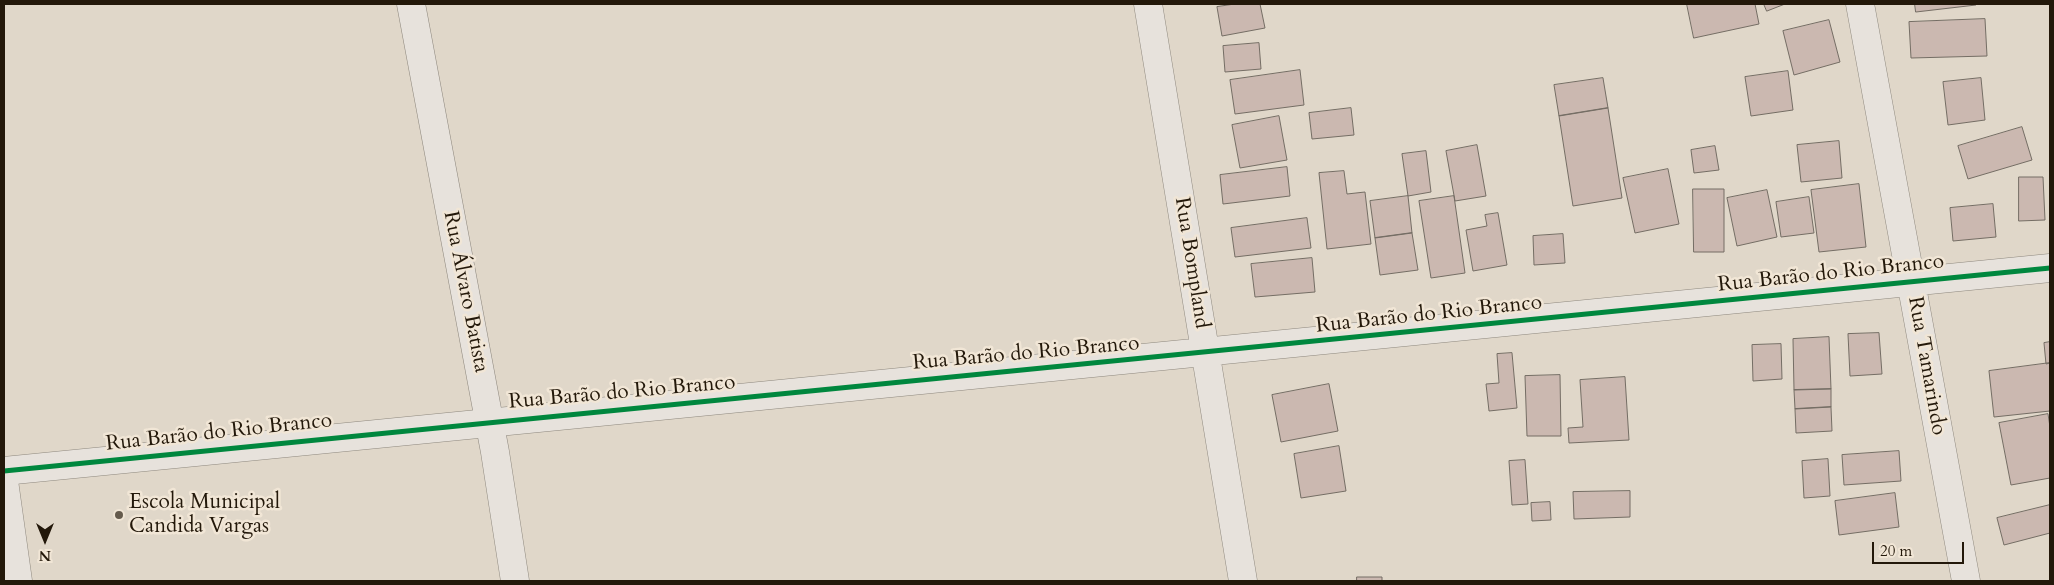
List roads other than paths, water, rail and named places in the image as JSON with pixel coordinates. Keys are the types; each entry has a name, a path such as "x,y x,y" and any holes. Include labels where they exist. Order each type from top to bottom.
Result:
{"street":[{"name":"Rua Álvaro Batista","path":"411,4 489,422 515,581"},
{"name":"Rua Bompland","path":"1148,4 1243,581"},
{"name":"Rua Tamarindo","path":"1860,4 1966,581"},
{"name":"Rua Barão do Rio Branco","path":"4,471 489,422 1206,354 2050,268"},
{"path":"4,481 18,581"}],"place":[{"name":"Escola Municipal Candida Vargas","path":"119,515"}]}
